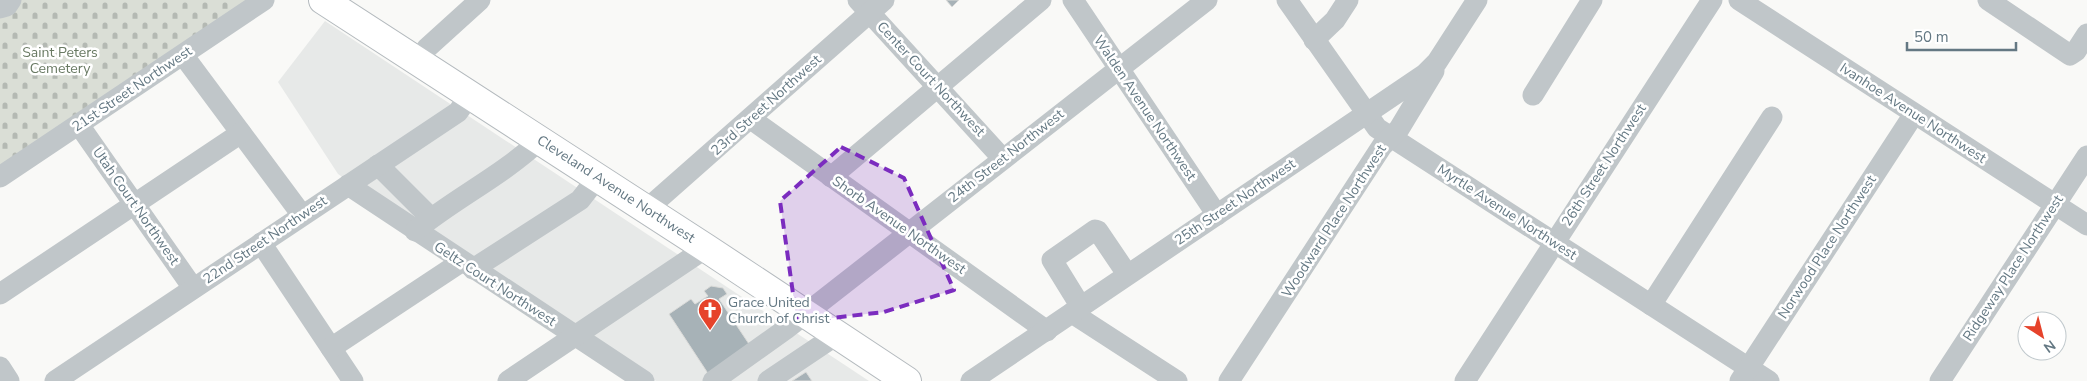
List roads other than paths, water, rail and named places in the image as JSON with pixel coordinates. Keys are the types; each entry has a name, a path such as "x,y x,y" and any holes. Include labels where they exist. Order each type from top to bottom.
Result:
{"main road":[{"name":"Cleveland Avenue Northwest","path":"323,0 647,209 907,381"}],"street":[{"path":"0,8 7,6 11,0"},
{"name":"21st Street Northwest","path":"0,177 264,0"},
{"path":"418,61 427,48 480,0"},
{"path":"831,177 1041,0"},
{"name":"Walden Avenue Northwest","path":"1073,0 1217,215"},
{"name":"24th Street Northwest","path":"713,381 806,314 1207,0"},
{"name":"Myrtle Avenue Northwest","path":"1287,0 1377,128 1652,305 1744,374 1769,381"},
{"path":"1314,40 1335,20 1348,0"},
{"name":"25th Street Northwest","path":"971,381 1425,74 1437,62 1477,0"},
{"path":"1533,95 1592,0"},
{"name":"26th Street Northwest","path":"1465,381 1712,0"},
{"name":"Ivanhoe Avenue Northwest","path":"1739,0 2087,225"},
{"path":"1988,0 2070,55 2076,51 2087,34"},
{"name":"Center Court Northwest","path":"871,4 937,86 1003,159"},
{"name":"23rd Street Northwest","path":"647,209 751,119 871,4"},
{"path":"183,55 302,215"},
{"name":"Woodward Place Northwest","path":"1229,381 1382,146 1399,129 1430,80 1437,62"},
{"name":"22nd Street Northwest","path":"54,381 458,112 470,95"},
{"name":"Norwood Place Northwest","path":"1744,374 1914,114"},
{"path":"1652,305 1772,116"},
{"name":"Shorb Avenue Northwest","path":"751,119 1047,331"},
{"name":"Utah Court Northwest","path":"79,125 193,288"},
{"path":"0,294 241,134"},
{"path":"378,165 423,225 514,163 540,140"},
{"name":"Ridgeway Place Northwest","path":"1940,381 2087,156"},
{"path":"331,348 580,200 598,178"},
{"name":"Geltz Court Northwest","path":"348,185 423,225 467,266 644,381"},
{"path":"1127,274 1098,231 1095,230 1052,260 1077,310 1176,381"},
{"path":"260,243 353,381"},
{"path":"508,381 706,248"},
{"path":"768,381 838,334"},
{"path":"0,367 9,381"}],"place":[{"name":"Grace United Church of Christ","path":"710,331"}],"park label":[{"name":"Saint Peters Cemetery","path":"60,60"}]}
